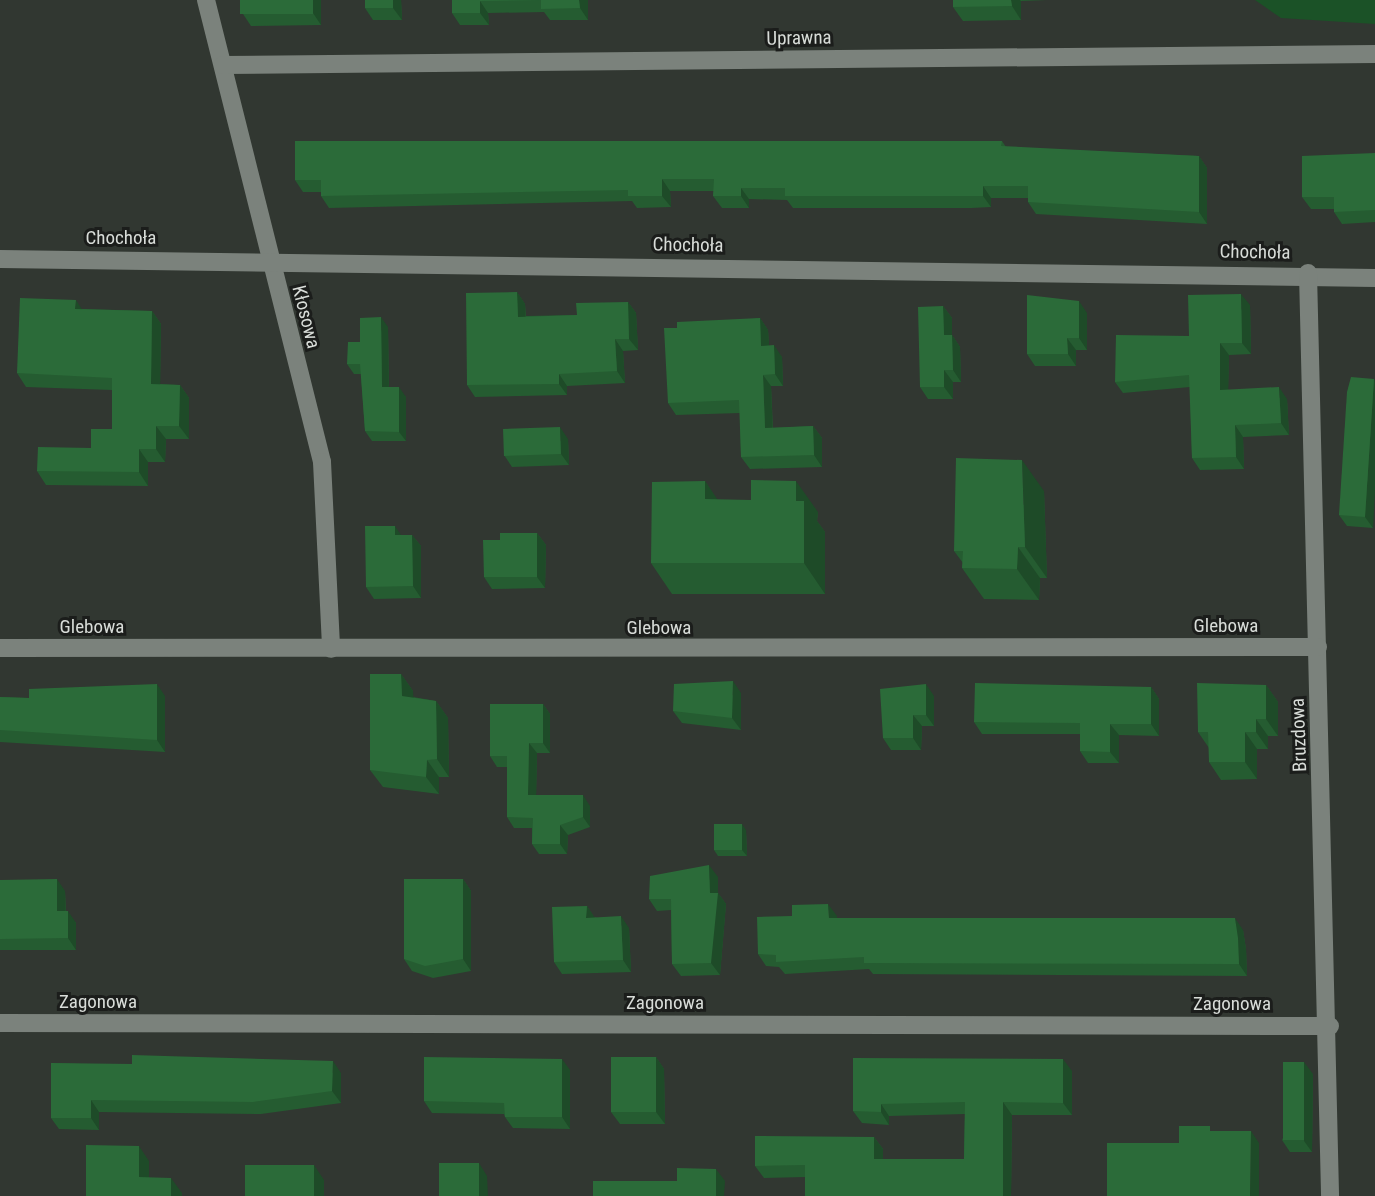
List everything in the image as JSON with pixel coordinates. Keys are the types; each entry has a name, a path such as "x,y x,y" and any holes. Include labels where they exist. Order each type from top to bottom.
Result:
{"street":[{"name":"Kłosowa","path":"206,0 322,462 331,649"},
{"name":"Uprawna","path":"223,65 1375,54"},
{"name":"Chochoła","path":"0,259 1308,273 1375,278"},
{"name":"Bruzdowa","path":"1308,273 1329,1026 1330,1196"},
{"name":"Glebowa","path":"0,648 1318,647"},
{"name":"Zagonowa","path":"0,1023 1329,1026"}],"green space":[{"path":"1255,0 1375,0 1375,24 1281,18"}],"building":[{"path":"240,0 313,0 313,14 240,14"},
{"path":"365,0 393,0 393,8 365,8"},
{"path":"452,0 541,0 480,1 480,13 452,13"},
{"path":"541,0 579,0 580,8 541,9"},
{"path":"953,0 1011,0 1012,6 953,7"},
{"path":"295,141 1002,141 1001,146 1199,156 1199,212 1028,202 1028,186 983,186 983,196 785,196 785,188 741,188 741,196 713,196 714,179 662,179 662,196 628,196 628,190 321,196 321,180 295,180"},
{"path":"1375,153 1375,210 1334,212 1334,197 1302,197 1302,156"},
{"path":"517,292 518,317 577,315 576,303 628,302 629,339 615,339 617,371 559,374 559,384 467,385 466,293"},
{"path":"1241,294 1242,343 1220,343 1220,390 1279,387 1281,423 1235,425 1236,457 1192,458 1189,375 1115,382 1116,335 1189,336 1188,295"},
{"path":"1027,295 1079,301 1079,338 1067,338 1068,354 1027,354"},
{"path":"20,298 76,300 75,309 152,311 151,384 180,385 179,426 156,426 156,449 139,449 139,472 37,471 38,447 91,448 91,429 112,429 112,378 17,373"},
{"path":"943,306 944,335 952,335 953,370 944,370 944,387 920,387 918,307"},
{"path":"381,317 382,387 399,387 399,432 365,431 360,364 347,364 348,342 360,342 360,318"},
{"path":"760,318 761,346 774,345 775,374 763,375 765,428 813,426 814,455 741,457 739,400 668,403 664,328 677,328 677,322"},
{"path":"1351,377 1374,379 1365,517 1339,515 1347,392"},
{"path":"560,427 561,454 504,456 503,429"},
{"path":"956,458 1022,460 1025,547 1018,547 1017,569 962,568 963,551 954,551"},
{"path":"751,480 796,481 796,501 804,501 804,563 651,563 652,482 705,481 705,499 751,500"},
{"path":"365,526 395,526 395,535 412,535 413,586 366,587"},
{"path":"500,533 537,533 537,577 484,577 483,540 500,540"},
{"path":"370,674 401,674 402,696 436,701 437,759 427,760 426,777 370,770"},
{"path":"733,681 732,718 673,711 674,684"},
{"path":"975,683 1151,687 1151,724 1110,724 1110,752 1080,751 1080,723 974,722"},
{"path":"1197,683 1266,685 1266,719 1256,719 1256,732 1245,732 1245,762 1209,762 1208,732 1198,732"},
{"path":"157,684 157,740 0,730 0,697 29,698 29,689"},
{"path":"926,684 926,715 913,715 913,738 883,738 880,689"},
{"path":"490,704 543,704 543,743 529,743 528,795 583,795 583,817 560,825 560,844 532,844 533,818 507,817 507,756 490,756"},
{"path":"714,824 742,824 742,850 714,850"},
{"path":"709,865 710,893 718,893 711,963 672,964 671,899 649,899 650,876"},
{"path":"57,879 57,911 68,911 68,938 0,939 0,880"},
{"path":"404,879 463,879 463,959 425,966 404,959"},
{"path":"828,904 829,918 1235,918 1239,964 864,963 864,957 776,962 776,955 758,954 757,917 792,916 792,905"},
{"path":"587,906 586,918 621,916 623,960 554,962 552,907"},
{"path":"132,1055 333,1061 332,1091 253,1102 91,1100 91,1118 51,1118 51,1063 132,1064"},
{"path":"424,1057 562,1059 562,1117 505,1117 504,1103 424,1101"},
{"path":"611,1057 656,1057 656,1112 611,1112"},
{"path":"853,1058 1063,1059 1063,1103 1003,1102 1003,1196 805,1196 805,1165 755,1166 755,1136 874,1137 874,1159 964,1159 965,1102 881,1104 881,1112 853,1111"},
{"path":"1283,1062 1304,1062 1304,1140 1283,1140"},
{"path":"1179,1126 1210,1126 1210,1131 1251,1131 1250,1196 1107,1196 1107,1143 1179,1143"},
{"path":"86,1145 139,1146 139,1177 171,1178 171,1196 86,1196"},
{"path":"439,1163 479,1163 479,1196 439,1196"},
{"path":"245,1165 314,1165 314,1196 245,1196"},
{"path":"677,1168 716,1169 716,1196 593,1196 593,1181 677,1181"}]}
